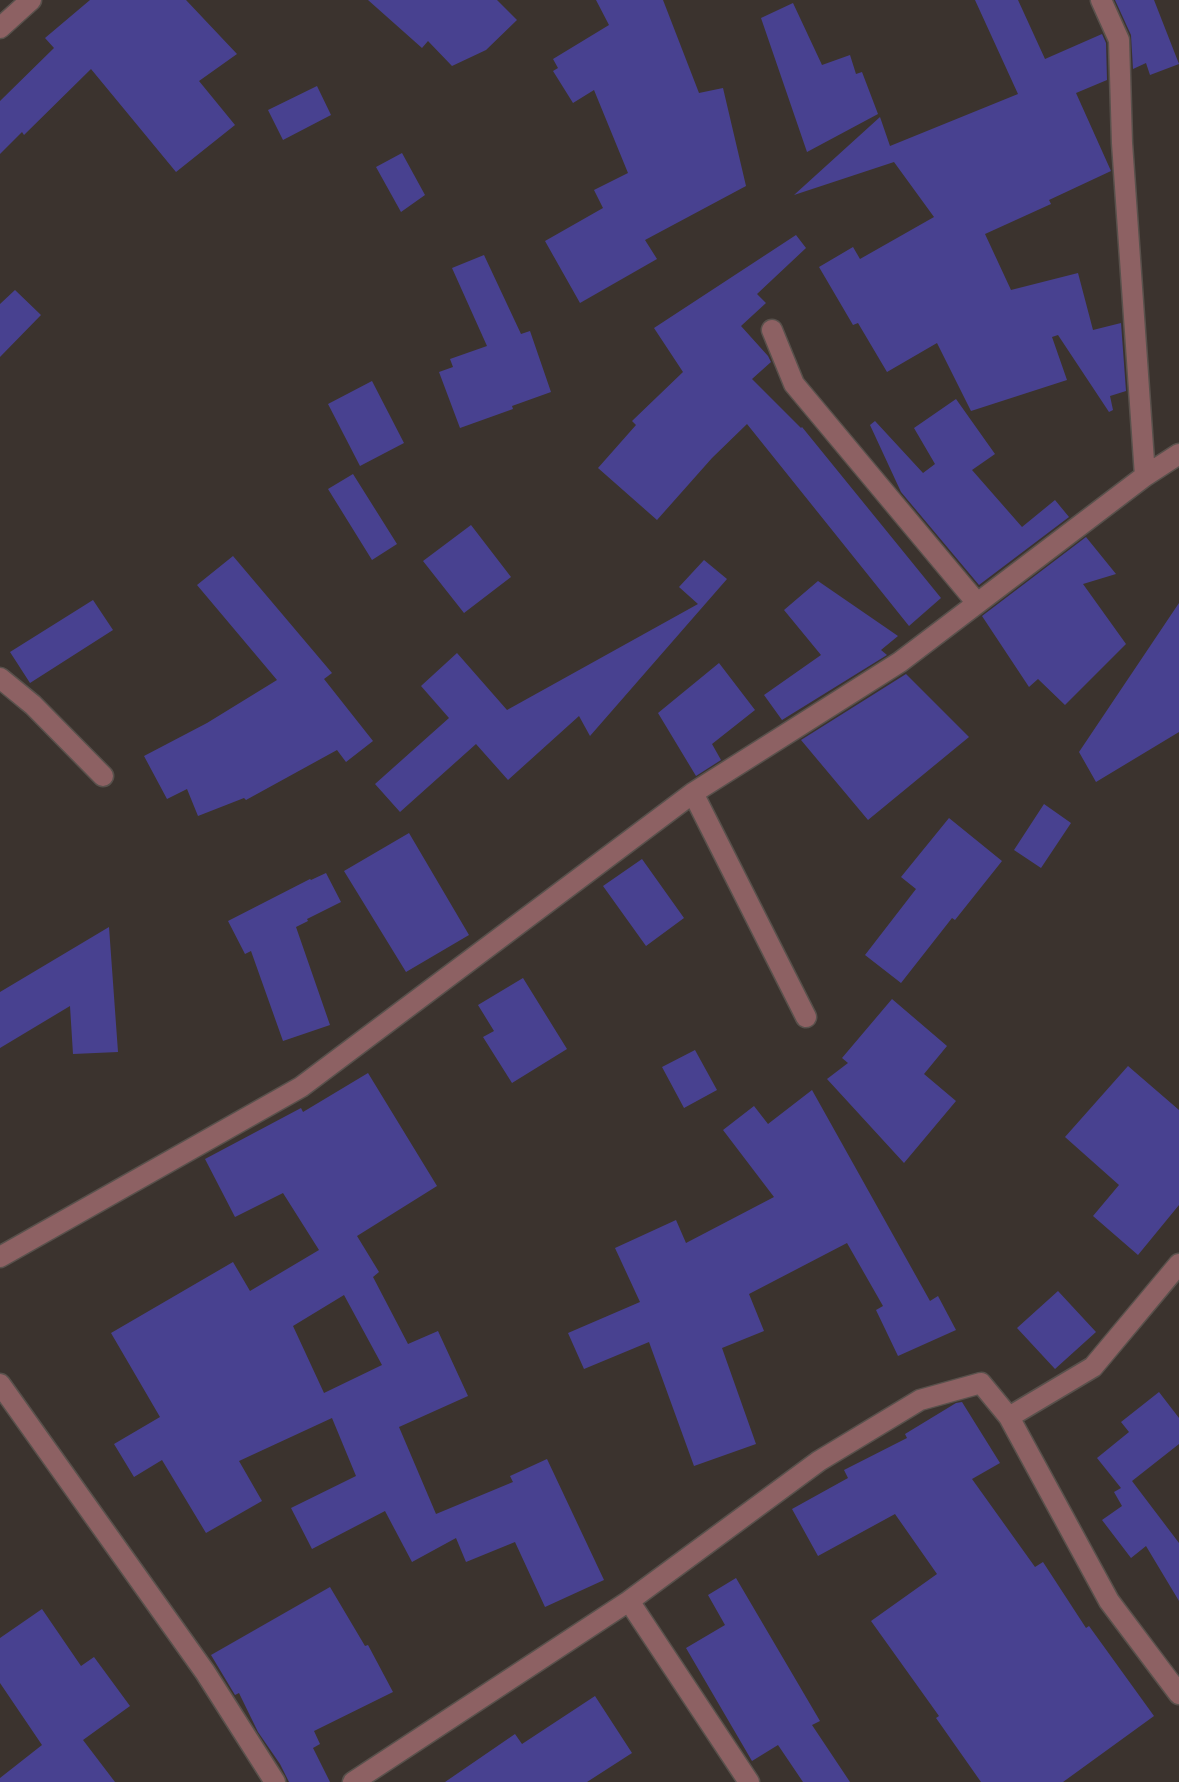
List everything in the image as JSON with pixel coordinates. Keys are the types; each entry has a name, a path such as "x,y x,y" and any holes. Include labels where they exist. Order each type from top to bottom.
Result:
{"street":[{"path":"0,28 31,0"},
{"path":"1101,0 1119,40 1122,143 1145,476"},
{"path":"772,330 794,384 977,603"},
{"path":"0,1257 301,1087 693,793 900,662 1145,476 1179,454"},
{"path":"0,678 33,705 103,776"},
{"path":"693,793 806,1017"},
{"path":"1009,1417 1093,1367 1179,1264"},
{"path":"353,1782 629,1601 819,1461 920,1400 981,1383 1009,1417 1109,1601 1179,1694"},
{"path":"0,1384 205,1672 275,1782"},
{"path":"629,1601 749,1782"}],"building":[{"path":"90,0 186,0 237,54 199,81 235,125 176,172 91,69 24,135 22,132 0,154 0,101 54,48 45,38"},
{"path":"368,0 497,0 517,20 486,50 452,66 428,41 422,48"},
{"path":"596,0 663,0 699,93 723,88 746,186 645,240 657,259 580,303 545,241 603,208 594,190 628,173 594,90 573,103 553,71 558,68 553,59 609,25"},
{"path":"975,0 1018,0 1045,59 1102,34 1106,43 1107,80 1076,93 1111,171 1049,200 1051,204 985,234 1011,290 1078,273 1093,330 1121,323 1126,391 1110,396 1113,410 1109,412 1058,335 1052,337 1067,380 971,411 937,343 887,372 858,323 853,325 819,267 853,247 860,259 934,217 894,162 794,195 880,117 890,146 1018,94"},
{"path":"1115,0 1154,0 1179,64 1150,75 1146,63 1133,69 1131,35"},
{"path":"793,3 822,65 850,55 856,74 862,72 878,114 807,152 761,18"},
{"path":"317,86 331,115 283,140 268,110"},
{"path":"402,153 425,195 401,212 376,167"},
{"path":"796,235 806,248 757,294 766,303 741,326 771,362 752,379 802,427 941,598 909,626 747,424 657,520 598,468 636,425 632,421 683,372 654,328"},
{"path":"484,255 521,334 530,331 551,392 460,428 439,372 453,367 450,359 487,346 452,268"},
{"path":"15,290 41,315 0,357 0,304"},
{"path":"372,381 404,443 360,466 328,404"},
{"path":"956,399 995,454 972,470 1022,527 1055,500 1069,517 979,585 901,492 870,425 875,421 923,473 935,464 914,428"},
{"path":"353,474 397,544 372,560 328,489"},
{"path":"471,525 511,577 464,613 423,561"},
{"path":"1086,537 1116,574 1083,584 1126,644 1065,705 1038,679 1029,687 982,616"},
{"path":"233,556 332,673 324,679 373,741 346,762 337,750 246,800 244,798 198,816 187,789 167,799 144,756 207,723 277,680 197,585"},
{"path":"704,560 727,579 590,736 579,716 508,780 476,744 400,812 375,784 449,718 421,686 457,653 507,710 698,604 679,587"},
{"path":"818,581 898,636 881,650 887,655 782,720 764,695 821,655 784,610"},
{"path":"93,600 113,630 30,683 10,652"},
{"path":"1179,603 1179,732 1096,782 1079,752"},
{"path":"719,663 755,710 712,744 721,760 696,776 658,713"},
{"path":"906,674 969,737 868,820 801,740"},
{"path":"1044,804 1071,823 1041,868 1014,850"},
{"path":"949,818 1002,861 901,983 865,955 916,889 901,877"},
{"path":"409,833 469,935 406,972 344,871"},
{"path":"642,859 684,918 646,946 603,886"},
{"path":"326,873 341,902 296,927 330,1025 283,1041 251,951 245,954 228,921"},
{"path":"109,927 118,1052 73,1054 70,1006 0,1048 0,992"},
{"path":"523,978 567,1049 512,1083 483,1037 494,1031 478,1005"},
{"path":"892,999 947,1046 924,1074 956,1101 904,1163 827,1079 848,1063 842,1058"},
{"path":"695,1050 717,1090 684,1108 662,1067"},
{"path":"1128,1066 1179,1110 1179,1205 1138,1255 1093,1216 1119,1185 1065,1137"},
{"path":"368,1073 437,1186 357,1236 379,1272 373,1277 408,1344 438,1331 468,1396 399,1427 436,1514 513,1482 510,1476 547,1459 604,1580 545,1607 515,1542 466,1562 456,1538 412,1562 385,1511 312,1549 291,1508 356,1476 332,1418 239,1461 262,1501 206,1533 162,1460 134,1477 114,1444 160,1417 111,1333 233,1262 250,1291 319,1250 283,1193 235,1217 205,1159 301,1108 303,1112","holes":["344,1295 382,1365 324,1393 293,1326"]},
{"path":"812,1090 930,1301 938,1296 956,1330 898,1356 876,1310 883,1306 847,1243 749,1294 764,1331 722,1348 756,1444 694,1466 649,1342 584,1369 568,1333 640,1302 615,1248 676,1220 686,1243 774,1197 723,1130 754,1106 768,1124"},
{"path":"1058,1291 1096,1332 1055,1369 1017,1328"},
{"path":"1159,1392 1179,1418 1179,1444 1132,1481 1179,1543 1179,1601 1146,1546 1131,1558 1102,1520 1122,1506 1114,1492 1121,1488 1097,1458 1129,1432 1121,1422"},
{"path":"962,1402 1000,1463 972,1479 1035,1567 1043,1562 1086,1628 1089,1626 1154,1716 1063,1782 981,1782 936,1718 939,1716 871,1621 937,1574 895,1514 818,1556 792,1509 848,1478 844,1470 907,1438 905,1434"},
{"path":"736,1578 820,1721 812,1725 850,1782 803,1782 778,1745 752,1761 686,1648 725,1625 708,1595"},
{"path":"330,1587 365,1646 368,1645 393,1692 314,1731 320,1744 313,1748 330,1782 289,1782 258,1732 239,1693 235,1695 211,1655"},
{"path":"42,1609 81,1666 94,1657 130,1706 83,1740 115,1782 0,1782 0,1778 42,1745 0,1683 0,1638"},
{"path":"595,1696 632,1753 587,1782 445,1782 515,1734 522,1744"}]}
